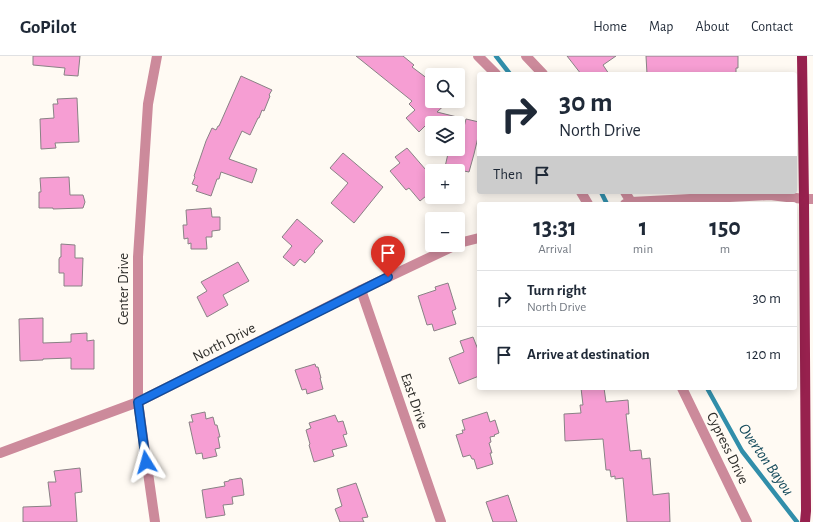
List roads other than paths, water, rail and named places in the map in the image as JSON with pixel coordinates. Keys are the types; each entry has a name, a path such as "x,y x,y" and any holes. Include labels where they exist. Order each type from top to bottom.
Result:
{"main road":[{"path":"802,56 809,199 809,511 805,522"}],"street":[{"name":"Center Drive","path":"155,522 138,402 138,258 148,104 157,56"},
{"path":"478,56 494,72"},
{"path":"526,56 541,72"},
{"path":"646,202 770,195 809,199"},
{"path":"797,203 809,199"},
{"name":"North Drive","path":"465,242 477,238"},
{"name":"North Drive","path":"0,453 138,402 361,290 442,252"},
{"name":"East Drive","path":"361,290 442,522"},
{"name":"Cypress Drive","path":"683,390 747,522"}],"waterway":[{"name":"Overton Bayou","path":"496,56 508,72"},
{"name":"Overton Bayou","path":"602,194 606,202"},
{"name":"Overton Bayou","path":"708,390 742,451 797,522"}]}
